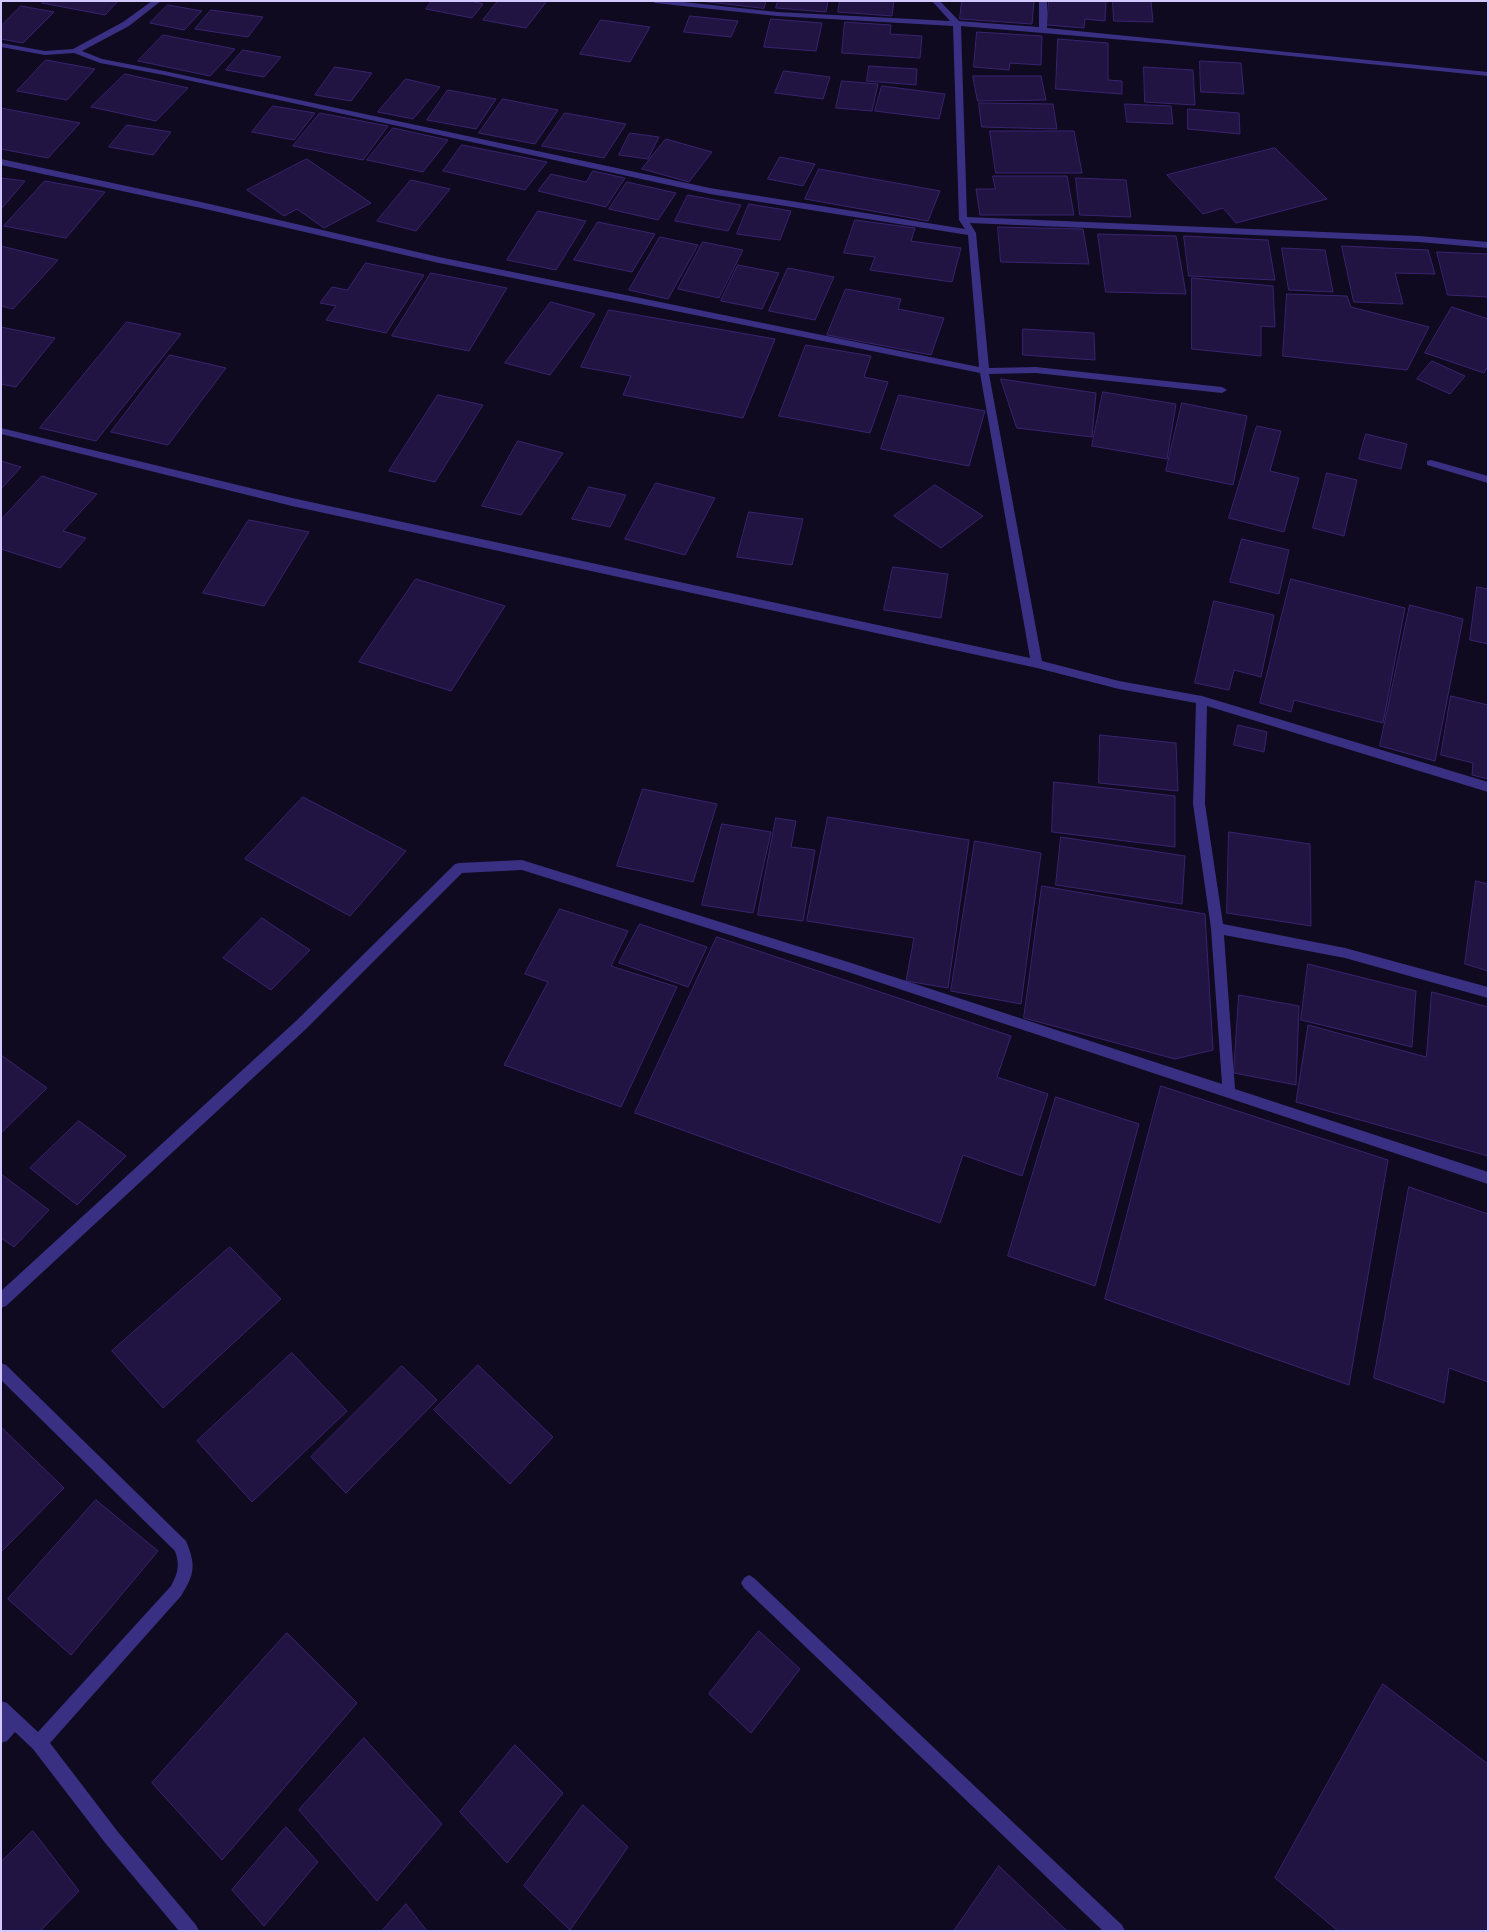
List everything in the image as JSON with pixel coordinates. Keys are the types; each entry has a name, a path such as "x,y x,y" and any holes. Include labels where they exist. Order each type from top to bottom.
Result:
{"street":[{"path":"1,45 45,53 75,51 126,24 158,1"},
{"path":"654,1 689,7 794,15 1043,30 1488,74"},
{"path":"936,1 957,24 963,220 972,233 984,371 1037,664"},
{"path":"1043,1 1043,30"},
{"path":"75,51 100,61 164,73 710,191 972,233"},
{"path":"1,162 201,204 439,260 984,371 1036,370 1222,390"},
{"path":"963,220 1409,238 1488,245"},
{"path":"1,431 292,502 1037,664 1120,685 1202,700 1488,786"},
{"path":"1431,463 1488,480"},
{"path":"1202,700 1199,804 1217,928 1229,1093"},
{"path":"1,1301 301,1025 459,868 522,864 848,967 1488,1178"},
{"path":"1217,928 1345,953 1488,992"},
{"path":"1,1370 181,1546 187,1560 186,1575 176,1591 39,1743"},
{"path":"749,1583 1116,1931"},
{"path":"1,1709 39,1743 112,1838 190,1931"},
{"path":"1,1735 14,1722"}],"building":[{"path":"44,1 118,1 105,15 42,3"},
{"path":"432,1 471,1 483,4 472,18 426,9"},
{"path":"498,1 547,1 526,28 483,20"},
{"path":"700,1 766,1 764,8"},
{"path":"778,1 828,1 826,12 776,8"},
{"path":"840,1 894,1 892,16 838,12"},
{"path":"962,1 1034,1 1032,24 960,19"},
{"path":"1049,1 1106,1 1105,21 1085,19 1084,28 1047,25"},
{"path":"1113,1 1151,1 1153,22 1114,21"},
{"path":"168,5 202,11 184,30 150,23"},
{"path":"21,6 54,12 23,43 1,39 1,26"},
{"path":"211,10 263,17 248,37 195,29"},
{"path":"690,16 738,21 731,37 684,32"},
{"path":"771,19 822,23 816,51 764,47"},
{"path":"601,20 650,27 630,62 580,54"},
{"path":"845,22 891,25 890,34 922,36 920,58 842,53"},
{"path":"977,32 1042,36 1041,65 1010,63 1009,70 974,67"},
{"path":"163,35 235,49 210,76 138,61"},
{"path":"1058,39 1108,43 1108,80 1122,81 1122,94 1056,89"},
{"path":"243,50 281,57 264,77 226,70"},
{"path":"46,60 95,69 67,100 17,91"},
{"path":"1200,61 1241,63 1244,94 1201,92"},
{"path":"869,66 917,69 916,85 867,81"},
{"path":"335,67 372,73 351,101 315,95"},
{"path":"1144,67 1193,70 1195,105 1145,102"},
{"path":"784,71 830,77 823,99 775,93"},
{"path":"125,74 188,88 156,121 91,107"},
{"path":"973,76 1041,76 1046,100 978,101"},
{"path":"406,79 440,87 413,119 378,112"},
{"path":"842,81 878,84 872,111 836,108"},
{"path":"882,86 945,94 939,119 875,111"},
{"path":"448,90 496,99 476,129 427,120"},
{"path":"503,99 558,110 535,144 479,133"},
{"path":"979,103 1053,104 1057,129 982,127"},
{"path":"1125,104 1171,106 1173,124 1127,122"},
{"path":"273,106 315,113 294,140 252,132"},
{"path":"1,108 80,123 48,158 1,149"},
{"path":"1188,109 1239,113 1240,134 1188,129"},
{"path":"320,113 388,126 363,160 293,146"},
{"path":"565,113 626,124 604,158 542,146"},
{"path":"127,125 171,132 153,155 109,147"},
{"path":"393,128 448,140 423,172 367,160"},
{"path":"990,131 1074,131 1082,173 996,173"},
{"path":"630,133 659,137 648,159 619,155"},
{"path":"666,139 712,152 689,182 642,169"},
{"path":"462,145 547,162 525,190 443,171"},
{"path":"1275,148 1327,199 1236,223 1223,208 1203,214 1167,175"},
{"path":"780,157 815,164 803,186 768,179"},
{"path":"307,159 371,203 324,228 297,209 284,216 247,190"},
{"path":"819,169 940,191 928,221 805,199"},
{"path":"593,171 625,178 606,207 538,191 551,174 586,182"},
{"path":"993,176 1067,176 1074,215 980,215 976,189 995,189"},
{"path":"1,178 25,181 3,207 1,207"},
{"path":"1076,178 1126,180 1131,217 1080,215"},
{"path":"411,180 450,189 416,231 377,221"},
{"path":"45,181 105,192 66,238 4,226"},
{"path":"627,182 676,193 658,220 609,209"},
{"path":"688,195 741,205 728,231 675,221"},
{"path":"749,204 791,211 780,240 737,234"},
{"path":"538,211 586,221 556,270 507,260"},
{"path":"855,220 915,228 911,241 961,248 952,282 870,270 875,257 844,253"},
{"path":"598,222 655,234 632,272 574,260"},
{"path":"998,227 1083,229 1089,264 1001,262"},
{"path":"1098,234 1176,236 1186,294 1106,292"},
{"path":"1184,236 1268,240 1275,280 1189,276"},
{"path":"660,237 698,245 668,299 629,290"},
{"path":"703,242 743,250 719,298 678,289"},
{"path":"1,246 58,260 13,309 1,306"},
{"path":"1342,246 1428,250 1435,274 1395,273 1403,304 1354,302"},
{"path":"1282,248 1325,250 1333,292 1289,290"},
{"path":"1437,252 1488,254 1488,297 1448,295"},
{"path":"366,263 424,275 386,333 326,320 336,306 320,303 332,287 347,290"},
{"path":"738,265 779,273 762,309 721,301"},
{"path":"788,268 834,277 815,320 769,311"},
{"path":"431,273 507,288 469,351 392,336"},
{"path":"1192,278 1273,286 1275,327 1261,326 1261,356 1192,349"},
{"path":"846,289 901,299 898,309 944,318 931,355 827,335"},
{"path":"1287,294 1347,296 1351,307 1429,327 1407,370 1283,356"},
{"path":"551,302 595,314 550,375 505,363"},
{"path":"1452,307 1488,319 1488,366 1484,373 1425,353"},
{"path":"609,310 775,339 743,418 623,395 631,376 581,367"},
{"path":"127,322 181,334 96,441 40,428"},
{"path":"1,327 55,338 16,387 1,384"},
{"path":"1023,329 1094,333 1095,360 1023,355"},
{"path":"806,345 871,356 864,377 888,382 870,433 779,416"},
{"path":"170,355 226,368 168,445 111,432"},
{"path":"1432,361 1465,376 1450,394 1417,379"},
{"path":"1001,379 1096,393 1092,437 1017,428"},
{"path":"1103,392 1176,404 1167,459 1092,446"},
{"path":"438,395 483,405 435,482 389,471"},
{"path":"899,395 985,411 969,466 881,449"},
{"path":"1182,403 1247,416 1233,485 1166,471"},
{"path":"1257,426 1281,431 1270,471 1299,478 1284,532 1229,518"},
{"path":"1366,434 1407,444 1401,469 1359,459"},
{"path":"518,441 563,453 521,515 482,506"},
{"path":"1,461 21,467 1,489"},
{"path":"1327,473 1357,480 1344,536 1313,528"},
{"path":"42,476 97,494 63,531 86,538 60,568 1,549 1,520"},
{"path":"656,483 715,498 685,555 625,539"},
{"path":"935,485 983,516 941,548 894,516"},
{"path":"589,487 626,495 610,527 572,519"},
{"path":"749,512 803,519 792,565 737,557"},
{"path":"249,520 309,532 264,606 203,593"},
{"path":"1242,539 1289,550 1279,594 1230,582"},
{"path":"893,567 948,574 941,618 884,610"},
{"path":"416,579 505,606 451,691 359,662"},
{"path":"1291,579 1405,608 1383,723 1294,700 1291,712 1260,703"},
{"path":"1477,587 1488,589 1488,644 1470,640"},
{"path":"1214,601 1274,615 1261,677 1234,670 1229,690 1195,683"},
{"path":"1410,605 1463,619 1435,761 1380,746"},
{"path":"1451,696 1488,705 1488,779 1472,775 1473,763 1441,755"},
{"path":"1238,725 1267,732 1264,752 1234,745"},
{"path":"1100,735 1176,743 1178,791 1099,783"},
{"path":"1054,782 1175,796 1175,847 1052,832"},
{"path":"643,789 717,804 693,882 617,866"},
{"path":"303,797 406,851 350,916 245,859"},
{"path":"828,817 969,840 948,988 906,981 914,938 807,921"},
{"path":"776,818 796,821 791,847 815,850 803,921 758,915"},
{"path":"722,824 771,832 753,913 702,905"},
{"path":"1229,832 1310,844 1311,926 1227,913"},
{"path":"1061,837 1185,856 1182,904 1056,885"},
{"path":"975,841 1041,853 1021,1004 951,991"},
{"path":"1476,881 1488,884 1488,971 1465,964"},
{"path":"1042,886 1205,914 1213,1050 1175,1059 1024,1018"},
{"path":"560,909 628,931 611,966 677,987 621,1107 504,1065 548,982 525,974"},
{"path":"262,918 310,950 271,990 223,958"},
{"path":"640,924 707,947 688,987 619,963"},
{"path":"717,937 1011,1036 997,1077 1048,1094 1022,1176 963,1155 940,1223 635,1113"},
{"path":"1308,964 1416,991 1412,1047 1301,1020"},
{"path":"1432,992 1488,1007 1488,1156 1296,1102 1308,1025 1426,1057"},
{"path":"1239,995 1299,1006 1296,1085 1234,1073"},
{"path":"1,1055 47,1088 1,1133"},
{"path":"1161,1086 1388,1160 1349,1385 1105,1299"},
{"path":"1056,1097 1139,1124 1095,1286 1008,1256"},
{"path":"79,1121 126,1156 77,1205 30,1168"},
{"path":"1,1174 49,1210 14,1247 1,1238"},
{"path":"1409,1187 1488,1214 1488,1382 1449,1368 1444,1403 1374,1378"},
{"path":"230,1247 281,1299 163,1408 112,1351"},
{"path":"292,1353 347,1411 252,1502 197,1441"},
{"path":"478,1365 553,1437 510,1484 434,1410"},
{"path":"402,1366 437,1400 346,1493 311,1457"},
{"path":"1,1427 64,1488 1,1552"},
{"path":"96,1500 158,1551 71,1655 8,1599"},
{"path":"759,1631 800,1669 751,1733 709,1694"},
{"path":"287,1633 357,1703 222,1860 152,1783"},
{"path":"1383,1684 1488,1764 1488,1931 1338,1931 1275,1878"},
{"path":"364,1738 442,1824 377,1901 299,1810"},
{"path":"515,1745 563,1793 507,1863 460,1812"},
{"path":"583,1805 628,1847 570,1930 524,1886"},
{"path":"286,1827 318,1862 264,1926 232,1890"},
{"path":"33,1831 79,1891 40,1931 1,1931 1,1862"},
{"path":"999,1866 1067,1931 954,1931"},
{"path":"406,1904 427,1931 382,1931"}]}
